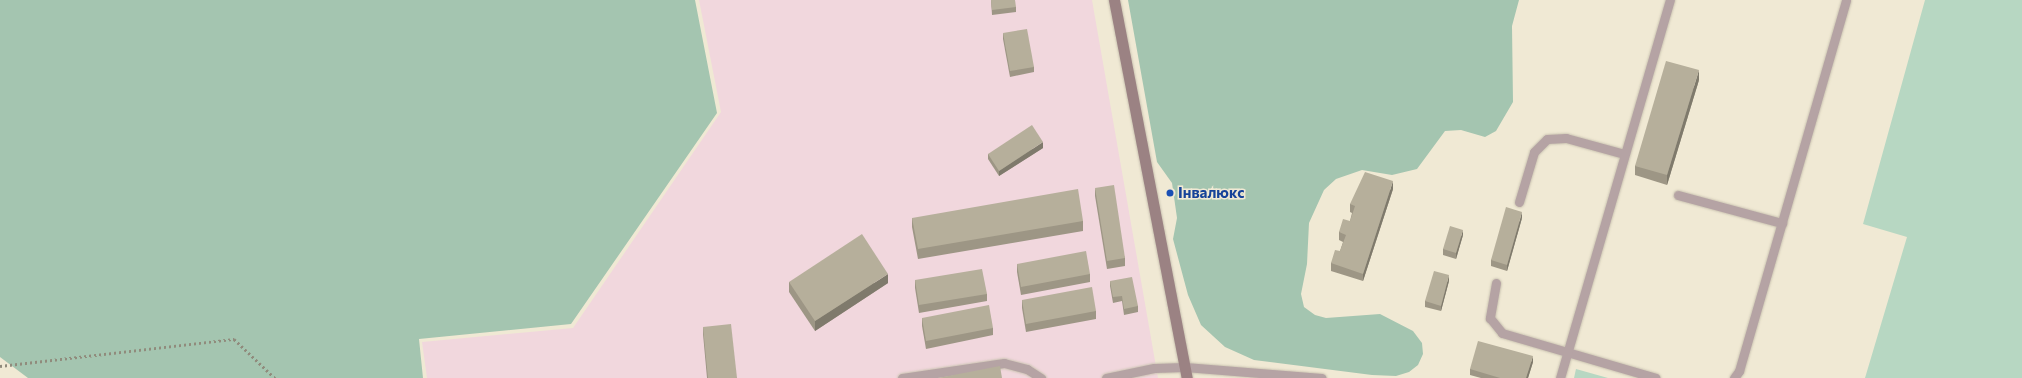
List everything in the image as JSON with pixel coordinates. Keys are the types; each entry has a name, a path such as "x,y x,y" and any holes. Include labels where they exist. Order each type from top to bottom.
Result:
{"main road":[{"path":"1114,0 1186,372"}],"lane":[{"path":"1560,378 1670,0"},
{"path":"1734,378 1782,223 1846,0"},
{"path":"1519,202 1534,152 1546,139 1566,138 1624,154"},
{"path":"1678,195 1782,223"},
{"path":"1496,283 1489,308 1495,326 1510,338 1656,378"},
{"path":"902,378 1004,363 1027,369 1041,378"},
{"path":"1112,377 1186,372 1322,378"}],"path":[{"path":"0,366 234,339 275,378"}],"shaded area":[{"path":"699,0 1092,0 1158,378 427,378 422,342 573,328 721,112"}],"green space":[{"path":"0,0 695,0 717,113 571,324 419,339 423,378 28,378 0,357"},
{"path":"1128,0 1519,0 1512,26 1513,102 1496,131 1485,137 1461,130 1445,131 1417,169 1392,175 1362,170 1336,179 1324,190 1309,223 1307,264 1301,294 1304,307 1315,315 1326,318 1380,314 1413,331 1422,343 1423,354 1418,365 1409,372 1396,376 1372,375 1254,360 1225,347 1201,325 1188,295 1173,239 1177,218 1172,183 1157,162"},
{"path":"1925,0 2022,0 2022,378 1865,378 1907,237 1863,224"},
{"path":"1576,369 1608,378 1574,378"}],"building":[{"path":"991,0 1015,0 1016,7 992,10"},
{"path":"1027,29 1034,67 1010,71 1003,33"},
{"path":"1666,61 1699,70 1667,175 1635,166"},
{"path":"1032,125 1043,142 999,171 988,154"},
{"path":"1365,172 1393,181 1363,274 1331,263 1335,250 1340,251 1346,235 1339,232 1343,219 1350,221 1355,206 1350,204"},
{"path":"1114,185 1125,258 1107,261 1095,188"},
{"path":"1078,189 1083,221 918,249 912,218"},
{"path":"1506,207 1522,212 1507,265 1491,260"},
{"path":"1450,226 1463,230 1456,253 1443,249"},
{"path":"862,234 888,274 815,321 789,282"},
{"path":"1086,251 1090,274 1021,287 1017,264"},
{"path":"982,269 987,294 919,305 915,280"},
{"path":"1434,271 1449,275 1441,306 1425,301"},
{"path":"1132,277 1138,306 1124,309 1122,296 1113,297 1110,281"},
{"path":"1092,287 1096,311 1026,324 1022,300"},
{"path":"989,305 993,328 926,341 922,318"},
{"path":"731,324 737,378 708,378 703,327"},
{"path":"1478,341 1533,356 1526,378 1500,378 1470,369"},
{"path":"1000,366 1002,378 938,378"}],"place":[{"name":"Інвалюкс","path":"1170,193"}]}
